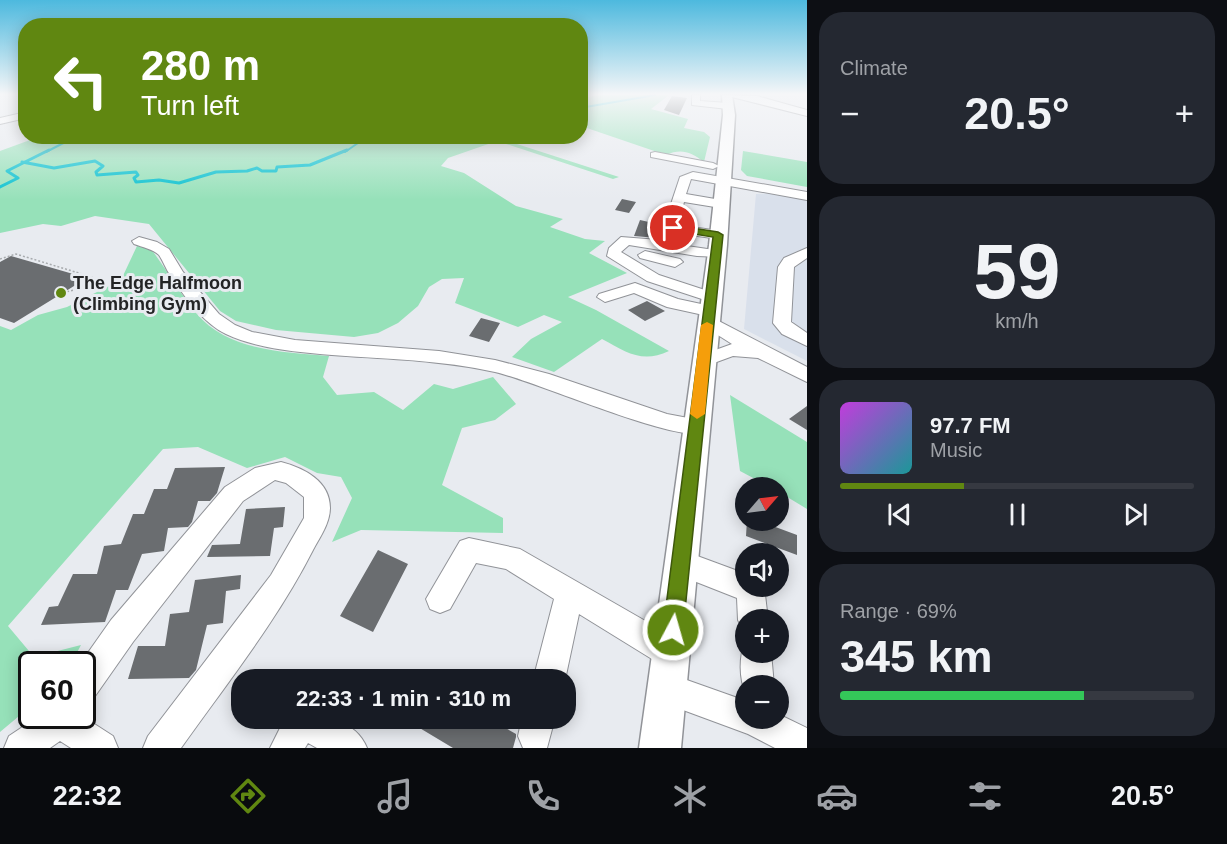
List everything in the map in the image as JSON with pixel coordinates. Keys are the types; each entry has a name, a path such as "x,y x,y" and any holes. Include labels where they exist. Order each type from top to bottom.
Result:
{"main road":[{"path":"660,748 716,254 726,130"}],"street":[{"path":"655,155 807,196"},
{"path":"676,254 666,240 688,176 724,174"},
{"path":"679,197 721,204"},
{"path":"670,229 677,228 718,235"},
{"path":"716,254 676,254 626,240 614,251 614,256 638,271 709,310 763,353 807,375"},
{"path":"139,241 164,252 177,274 213,318 229,329 248,337 295,346 480,363 533,376 664,422 696,427"},
{"path":"807,252 789,261 786,267 782,323 788,330 807,340"},
{"path":"604,297 635,288 673,303 709,310"},
{"path":"703,361 731,350 763,353"},
{"path":"96,668 122,631 234,494 257,477 276,471 286,472 309,484 317,496 316,520 281,584 160,748"},
{"path":"440,599 469,550 511,558 671,653"},
{"path":"681,562 752,590 753,609"},
{"path":"552,669 569,593"},
{"path":"667,688 735,713"},
{"path":"287,748 302,720 350,748"},
{"path":"21,748 47,729"},
{"path":"77,729 101,748"},
{"path":"772,729 807,746"}],"path":[{"path":"0,259 16,254 92,277 89,282 70,294 62,293"}],"shaded area":[{"path":"778,193 807,198 807,361 744,329 756,194"}],"green space":[{"path":"592,130 694,130 704,132 710,137 704,162 686,152 666,155"},
{"path":"19,144 488,144 448,158 441,166 464,173 516,206 563,219 550,227 585,239 605,241 589,253 627,273 568,297 669,351 651,356 634,355 602,339 554,372 512,357 531,339 562,322 544,315 518,327 455,303 464,278 442,279 429,287 418,306 398,323 378,333 354,337 276,330 236,321 220,311 149,224 95,216 61,226 43,224 0,233 0,151"},
{"path":"506,144 517,144 619,177 613,179"},
{"path":"743,151 807,162 807,187 747,176 741,170"},
{"path":"137,246 151,249 184,298 209,326 240,342 257,347 329,356 323,377 337,395 374,392 403,410 434,384 453,389 493,377 516,404 495,420 462,428 442,485 503,518 503,533 361,530 332,542 352,498 341,477 317,473 285,457 247,468 198,447 163,449 8,626 29,651 18,651 18,717 0,732 0,326 11,330 38,315 67,307 121,280"},
{"path":"730,395 807,442 807,509 789,498 789,477 751,477 740,471"},
{"path":"81,645 78,651 58,651"}],"building":[{"path":"622,199 636,202 629,213 615,210"},
{"path":"640,220 662,225 657,238 634,236"},
{"path":"11,256 87,278 14,323 0,318 0,262"},
{"path":"647,301 665,311 645,321 628,310"},
{"path":"481,318 500,323 489,342 469,336"},
{"path":"807,406 807,430 789,419"},
{"path":"225,467 217,493 210,501 198,501 192,522 188,527 168,528 164,551 142,554 128,590 116,590 105,622 41,625 49,607 58,606 73,574 97,574 104,546 121,544 133,514 144,514 154,489 167,489 175,468"},
{"path":"285,507 283,527 274,528 270,556 207,557 212,545 240,544 246,509"},
{"path":"746,531 786,531 797,535 797,555 789,552 789,543 765,543 746,536"},
{"path":"378,550 408,564 373,632 340,616"},
{"path":"241,575 240,589 226,591 223,623 207,625 196,670 189,678 128,679 138,646 165,646 170,614 189,612 195,580"},
{"path":"421,729 507,729 516,734 513,748 453,748"}],"waterway":[{"path":"46,152 62,144"},
{"path":"345,152 357,144"},
{"path":"24,162 49,150"},
{"path":"24,162 54,168 95,161 103,166 96,172 97,175 136,172 138,175 134,178 136,182 159,180 179,183 216,172 247,171 257,168 262,171 276,171 277,167 310,165 347,150"},
{"path":"0,187 18,178 7,171 24,162"}],"slow traffic":[{"path":"697,414 707,325"}],"place":[{"name":"The Edge Halfmoon (Climbing Gym)","path":"61,293"}],"route":[{"path":"673,228 718,235 673,630"}]}
